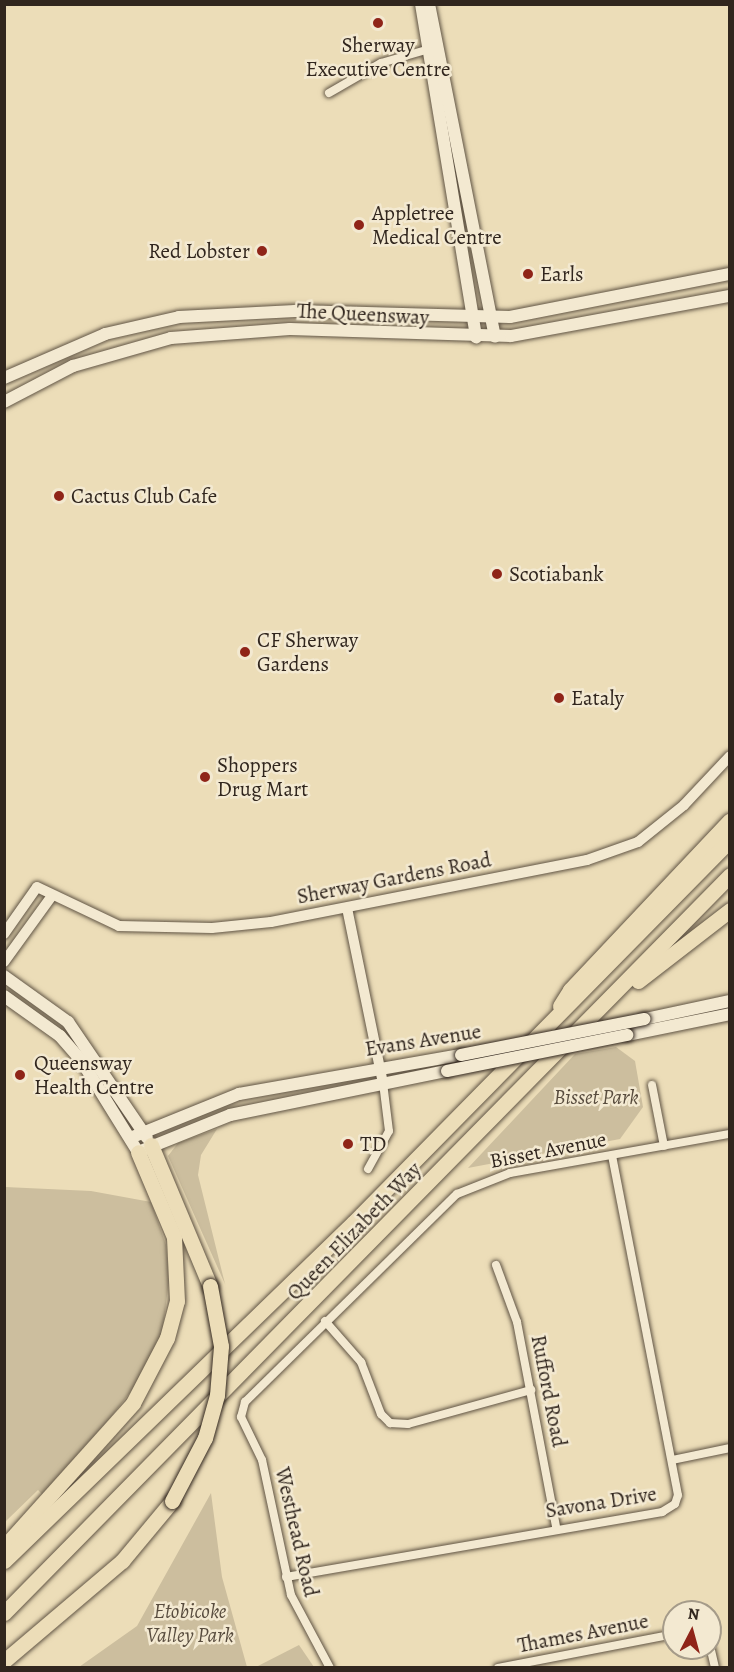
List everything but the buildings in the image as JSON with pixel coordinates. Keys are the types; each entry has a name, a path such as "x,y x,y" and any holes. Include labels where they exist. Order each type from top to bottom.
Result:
{"highway":[{"path":"550,1026 570,990 729,820"},
{"name":"Queen Elizabeth Way","path":"4,1561 550,1026 729,840"},
{"name":"Queen Elizabeth Way","path":"4,1613 597,1012 729,875"},
{"path":"597,1012 729,910"},
{"path":"4,1661 123,1561 172,1501 198,1456 218,1395 221,1346 210,1286 144,1143"},
{"path":"4,1547 133,1403 167,1338 177,1301 174,1237 144,1143"}],"main road":[{"path":"421,4 426,49 476,337"},
{"path":"429,4 440,47 493,316 495,337"},
{"name":"The Queensway","path":"4,378 51,354 133,326 214,312 316,312 472,318 563,309 729,274"},
{"name":"The Queensway","path":"4,402 62,371 134,346 217,332 290,329 495,337 729,297"},
{"path":"290,329 302,326 316,312"},
{"path":"4,976 68,1022 144,1143"},
{"path":"4,996 60,1036 81,1060 130,1138 144,1143"},
{"name":"Evans Avenue","path":"144,1143 239,1094 461,1055 729,1001"},
{"name":"Evans Avenue","path":"144,1143 230,1115 729,1014"}],"street":[{"path":"329,93 381,63 440,47"},
{"name":"Sherway Gardens Road","path":"4,934 37,887 51,897 98,919 138,929 239,926 347,908 612,853 668,820 729,756"},
{"path":"4,962 51,897"},
{"path":"347,908 382,1083 389,1131 368,1169"},
{"path":"652,1085 663,1146"},
{"name":"Bisset Avenue","path":"245,1402 457,1194 493,1177 729,1134"},
{"name":"Savona Drive","path":"286,1577 556,1526 671,1509 678,1495 612,1155"},
{"name":"Rufford Road","path":"496,1265 517,1322 556,1526"},
{"path":"325,1321 361,1362 381,1414 390,1423 408,1424 531,1390"},
{"name":"Westhead Road","path":"245,1402 241,1417 262,1460 286,1577 305,1629 330,1668"},
{"path":"672,1460 729,1448"},
{"name":"Thames Avenue","path":"498,1668 662,1636"}],"green space":[{"name":"Bisset Park","path":"616,1047 635,1061 643,1107 620,1139 468,1168 575,1054"},
{"path":"217,1129 201,1155 198,1175 225,1284 168,1156 178,1143"},
{"path":"5,1187 91,1191 151,1202 166,1245 169,1280 162,1335 142,1377 47,1499 38,1490 5,1522"},
{"name":"Etobicoke Valley Park","path":"211,1493 222,1577 247,1667 79,1667 137,1626"},
{"name":"Etobicoke Valley Park","path":"299,1645 314,1667 256,1667"}],"place":[{"name":"Sherway Executive Centre","path":"378,23"},
{"name":"Appletree Medical Centre","path":"359,225"},
{"name":"Red Lobster","path":"262,251"},
{"name":"Earls","path":"528,274"},
{"name":"Cactus Club Cafe","path":"59,496"},
{"name":"Scotiabank","path":"497,574"},
{"name":"CF Sherway Gardens","path":"245,652"},
{"name":"Eataly","path":"559,698"},
{"name":"Shoppers Drug Mart","path":"205,777"},
{"name":"Queensway Health Centre","path":"20,1075"},
{"name":"TD","path":"348,1144"}]}
